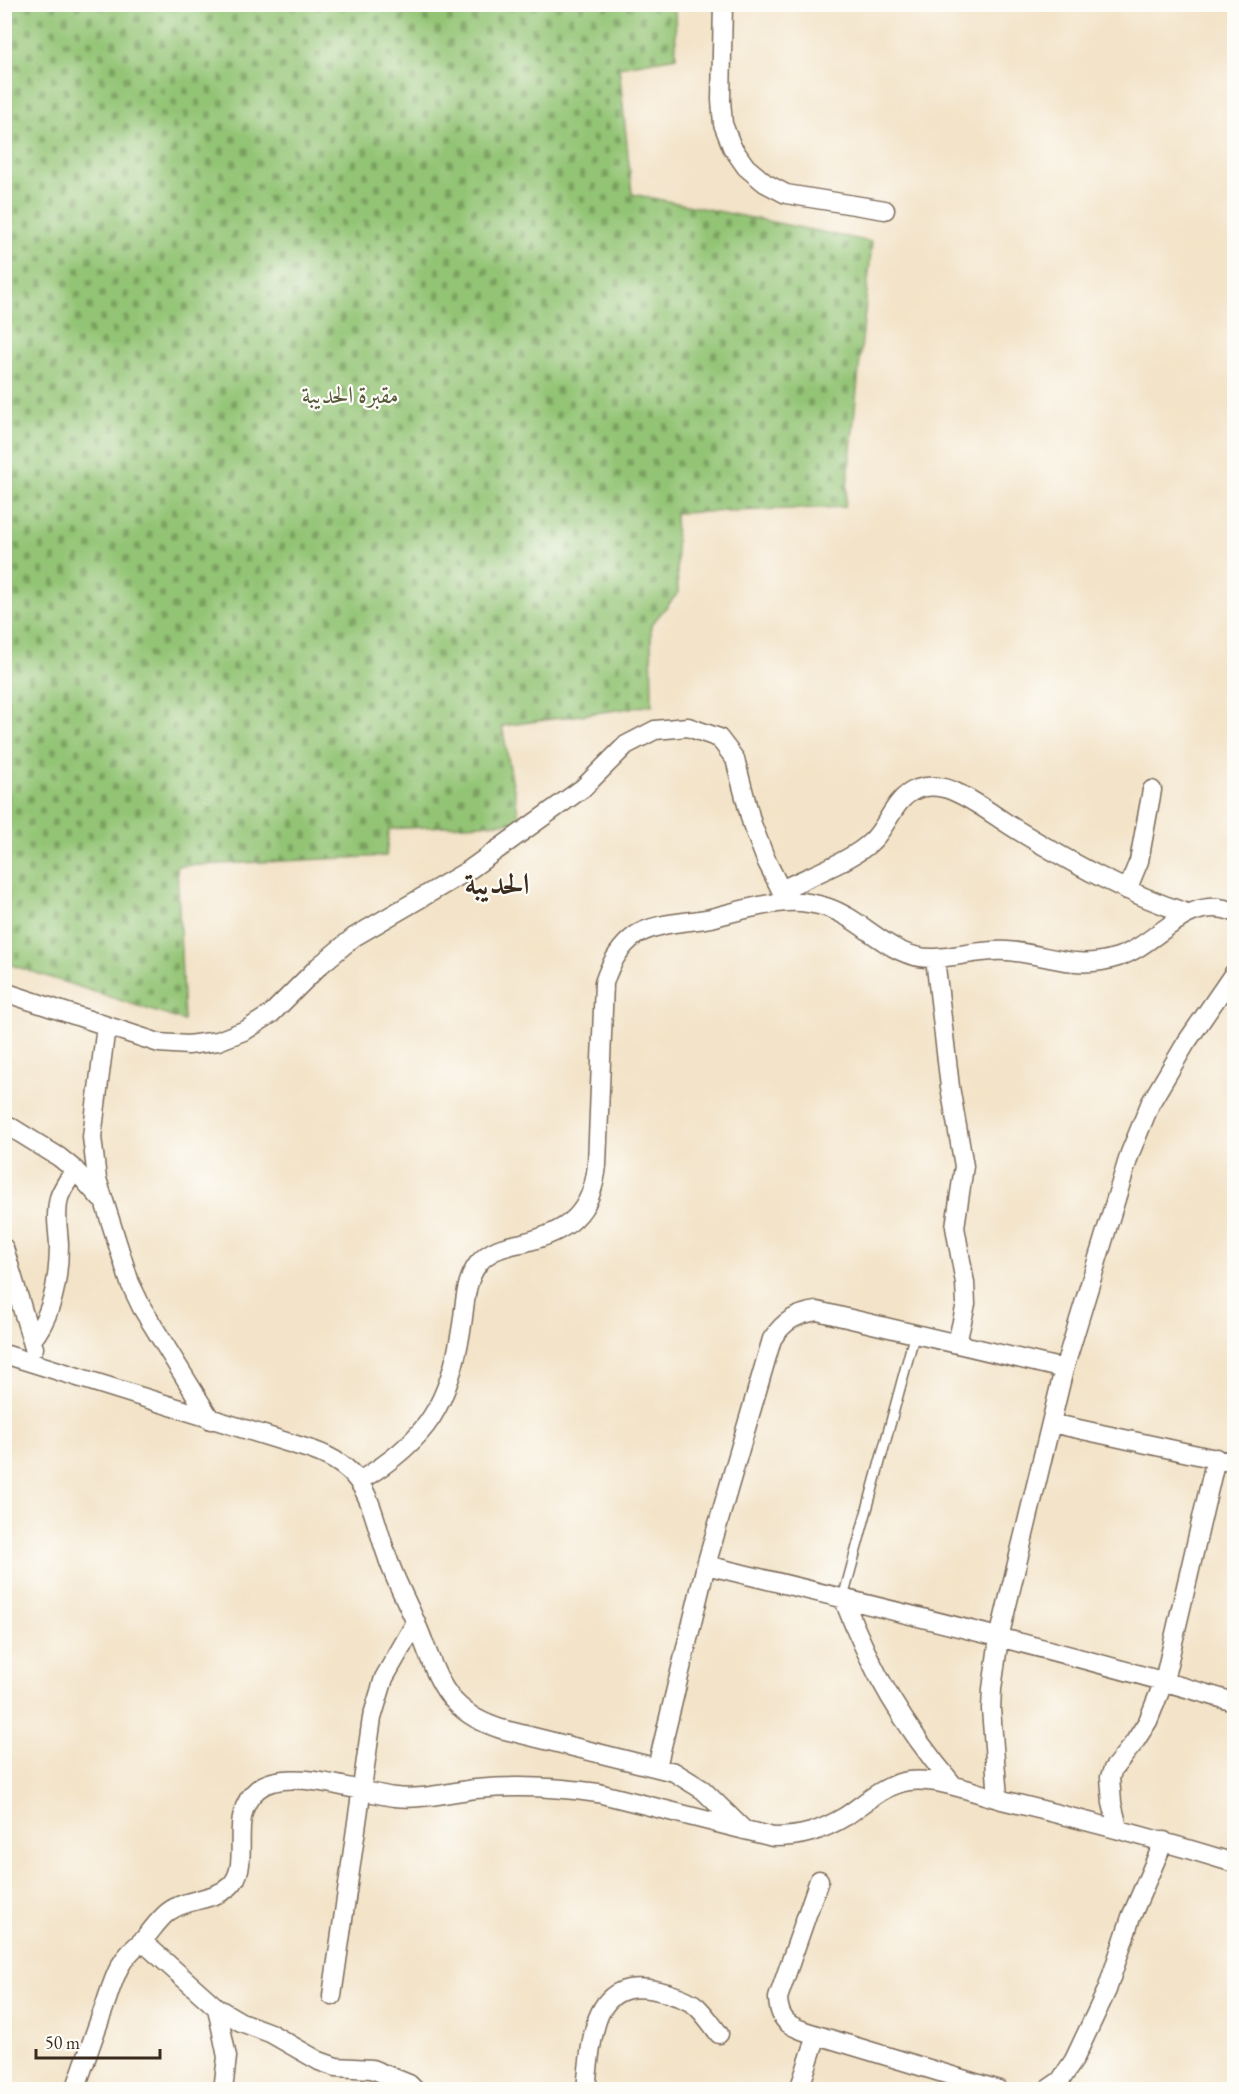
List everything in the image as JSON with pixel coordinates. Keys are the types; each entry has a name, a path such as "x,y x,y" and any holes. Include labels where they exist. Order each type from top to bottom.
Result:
{"street":[{"path":"723,4 721,100 723,124 732,147 746,167 765,183 786,194 885,210"},
{"path":"4,992 159,1042 188,1045 218,1041 246,1030 271,1014 319,966 354,937 469,870 583,788 626,745 656,730 688,727 719,738 735,759 745,789 752,824 784,896 834,911 864,927 907,956 935,958 994,950 1020,952 1082,964 1102,962 1138,949 1187,913 1214,908 1234,912"},
{"path":"359,1481 404,1450 436,1410 448,1389 457,1360 469,1282 480,1262 500,1248 551,1235 566,1226 589,1200 595,1183 597,1165 604,983 610,964 621,948 636,935 654,927 784,896 872,841 905,795 929,786 947,789 982,806 1017,830 1127,890 1187,913"},
{"path":"1127,890 1138,861 1152,790"},
{"path":"935,958 950,1087 964,1166 956,1227 966,1304 957,1343"},
{"path":"998,1798 991,1709 999,1638 1064,1369 1130,1153 1151,1102 1186,1043 1234,974"},
{"path":"106,1026 92,1137 95,1168 104,1202 126,1273 138,1300 211,1420"},
{"path":"4,1123 59,1156 104,1202"},
{"path":"32,1341 44,1324 50,1306 59,1254 56,1215 59,1197 75,1170"},
{"path":"4,1248 38,1364"},
{"path":"657,1767 706,1565 772,1339 779,1327 790,1318 817,1311 1064,1369"},
{"path":"4,1354 327,1455 341,1463 359,1481 371,1501 397,1584 442,1684 453,1700 475,1718 501,1729 674,1772 704,1790 744,1830"},
{"path":"1051,1423 1234,1463"},
{"path":"1118,1828 1112,1803 1110,1777 1113,1769 1148,1721 1164,1681 1216,1458"},
{"path":"706,1565 999,1638 1164,1681 1234,1702"},
{"path":"843,1598 878,1678 926,1752 954,1786"},
{"path":"332,1996 368,1738 377,1697 394,1656 416,1622"},
{"path":"75,2090 120,1964 171,1910 186,1902 222,1892 234,1882 239,1869 242,1811 258,1788 285,1778 413,1798 453,1791 510,1787 574,1790 598,1793 773,1838 796,1837 819,1830 894,1785 909,1781 924,1782 954,1786 1118,1828 1234,1863"},
{"path":"1047,2090 1060,2081 1074,2060 1107,1990 1131,1917 1164,1841"},
{"path":"819,1880 778,1998 781,2015 786,2022 793,2027 816,2035 999,2090"},
{"path":"142,1941 217,2008 242,2022 270,2033 319,2061 336,2067 372,2069 409,2084 415,2090"},
{"path":"586,2090 599,2015 606,2003 616,1994 629,1988 642,1987 675,1995 695,2005 719,2034"},
{"path":"217,2008 227,2056 223,2090"},
{"path":"799,2090 816,2035"}],"lane":[{"path":"843,1598 915,1333"}],"green space":[{"name":"مقبرة الحديبة","path":"5,4 675,5 676,57 619,67 632,194 872,242 845,507 675,513 678,593 651,625 652,705 502,726 520,822 389,829 386,856 177,866 184,1021 5,963"}],"district":[{"name":"الحديبة","path":"497,884"}]}
